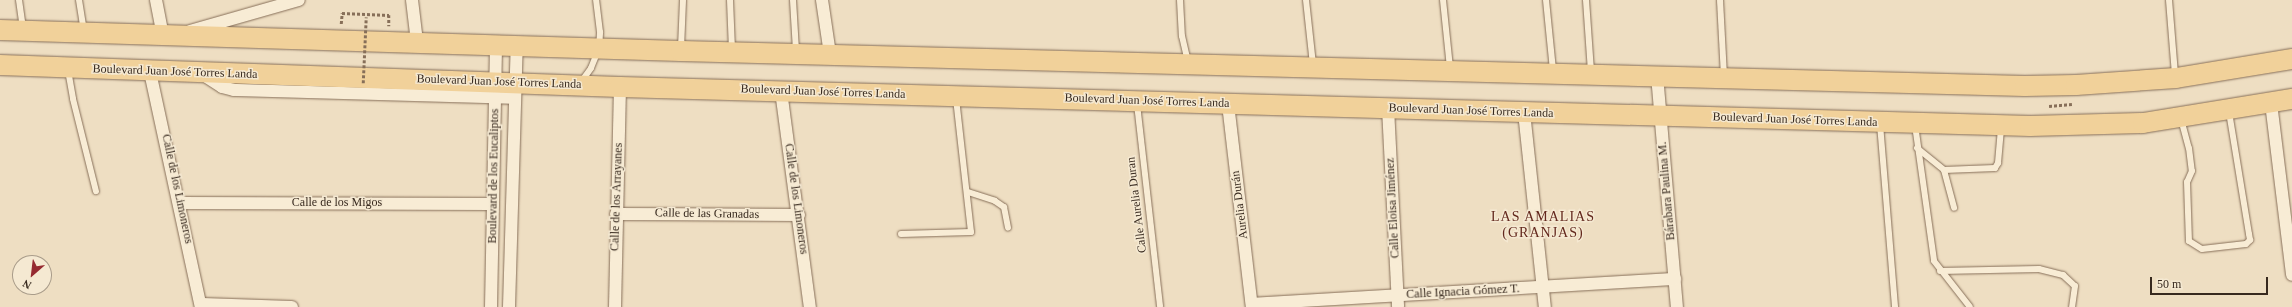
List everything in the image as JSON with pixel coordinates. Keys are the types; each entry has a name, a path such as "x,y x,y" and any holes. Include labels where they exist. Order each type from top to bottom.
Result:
{"main road":[{"path":"0,30 496,44 680,51 796,52 1450,69 2025,86 2076,85 2176,78 2292,58"},
{"name":"Boulevard Juan José Torres Landa","path":"0,65 516,90 579,85 2001,126 2096,126 2180,118 2292,99"}],"street":[{"path":"156,0 168,35 299,0"},
{"path":"412,0 417,42"},
{"path":"822,0 830,54"},
{"name":"Boulevard de los Eucaliptos","path":"491,307 496,44"},
{"name":"Boulevard de los Eucaliptos","path":"509,307 517,45"},
{"name":"Calle de los Limoneros","path":"150,72 180,203 201,306"},
{"name":"Bárabara Paulina M.","path":"1657,75 1677,307"},
{"name":"Calle de los Arrayanes","path":"615,307 620,87"},
{"name":"Calle de los Limoneros","path":"781,91 799,215 810,307"},
{"path":"2271,103 2292,275"},
{"name":"Aurelia Durán","path":"1228,104 1252,306"},
{"name":"Calle Eloisa Jiménez","path":"1388,108 1398,302"},
{"path":"1524,112 1545,307"},
{"name":"Calle de los Migos","path":"180,203 493,204"},
{"name":"Calle de las Granadas","path":"616,214 799,215"},
{"name":"Calle Ignacia Gómez T.","path":"1252,306 1398,302 1543,288 1675,279"},
{"path":"201,306 292,307"}],"lane":[{"path":"19,0 24,31"},
{"path":"79,0 85,33"},
{"path":"579,85 591,68 599,48 600,32 596,0"},
{"path":"680,51 683,0"},
{"path":"730,0 732,52"},
{"path":"793,0 796,52"},
{"path":"1180,0 1182,36 1188,63"},
{"path":"1306,0 1313,66"},
{"path":"1443,0 1450,69"},
{"path":"1546,0 1554,72"},
{"path":"1586,0 1591,73"},
{"path":"1720,0 1724,77"},
{"path":"2169,0 2176,78"},
{"path":"68,68 73,99 96,191"},
{"path":"901,234 971,232 968,192 956,96"},
{"name":"Calle Aurelia Duran","path":"1136,101 1160,307"},
{"path":"2180,118 2189,148 2192,171 2187,182 2189,241 2202,250 2246,244 2250,240 2229,110"},
{"path":"1880,122 1895,307"},
{"path":"1915,123 1917,148 1934,260 1940,271 1970,307"},
{"path":"1944,170 1998,166 2001,126"},
{"path":"1917,148 1944,170 1954,208"},
{"path":"968,192 995,201 1004,207 1008,228"},
{"path":"1940,271 2039,269 2063,275 2075,286 2072,307"}],"path":[{"path":"342,13 389,15"},
{"path":"363,83 366,15"}],"district":[{"name":"LAS AMALIAS (GRANJAS)","path":"1543,226"}]}
